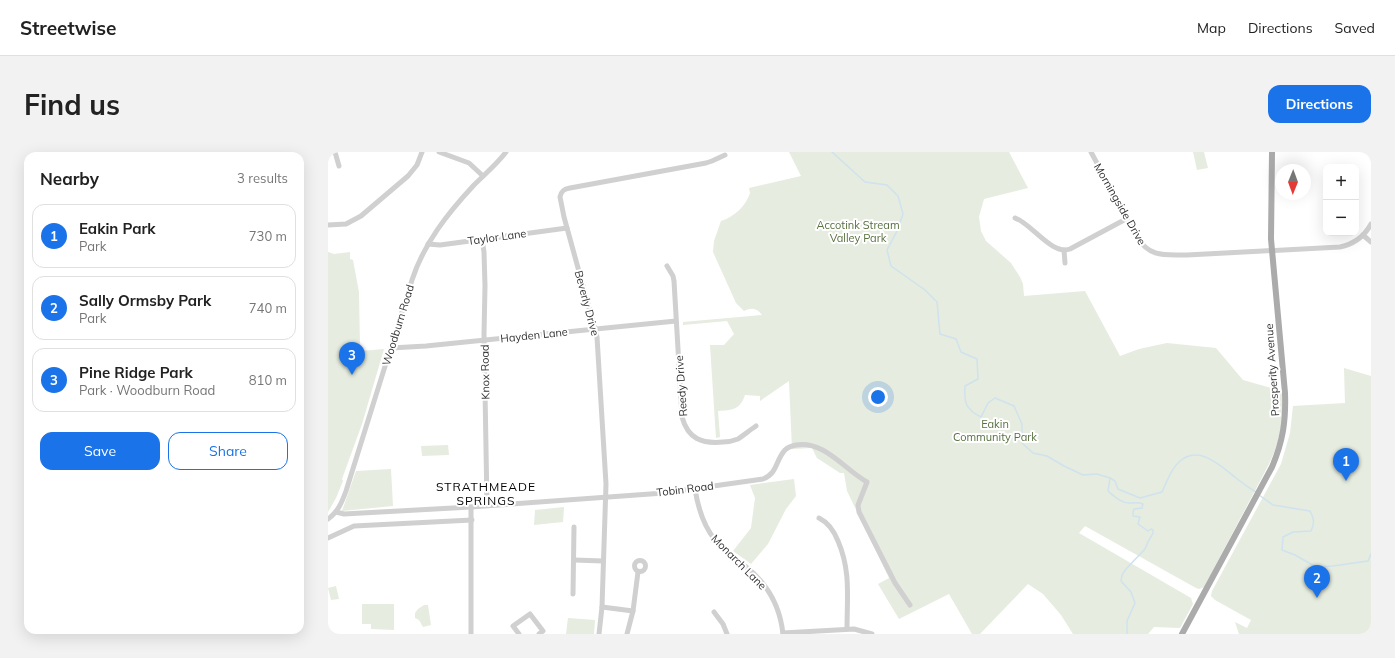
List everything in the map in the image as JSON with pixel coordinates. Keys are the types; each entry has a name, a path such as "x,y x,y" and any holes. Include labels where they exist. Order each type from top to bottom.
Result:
{"main road":[{"name":"Prosperity Avenue","path":"1182,634 1263,485 1281,445 1286,410 1272,251 1272,152"}],"street":[{"path":"334,152 339,166"},
{"path":"328,225 346,224 362,216 408,176 417,165 422,152"},
{"path":"439,152 465,161 483,176"},
{"name":"Woodburn Road","path":"328,519 336,512 346,491 416,266 428,244 450,214 506,152"},
{"name":"Morningside Drive","path":"1091,152 1141,245 1155,254 1188,255 1340,248 1353,243 1363,235"},
{"name":"Beverly Drive","path":"599,634 602,607 606,497 597,338 596,329 567,228 560,197 560,190 712,161 725,155"},
{"path":"1015,218 1022,221 1053,246 1064,250 1070,249 1126,219"},
{"path":"1371,224 1363,235 1371,242"},
{"name":"Taylor Lane","path":"428,244 440,245 567,228"},
{"name":"Knox Road","path":"482,239 485,286 487,506"},
{"path":"1064,250 1065,263"},
{"name":"Reedy Drive","path":"667,266 674,281 682,417 686,428 697,439 708,443 715,443 734,441 756,426"},
{"name":"Hayden Lane","path":"391,348 676,321"},
{"name":"Tobin Road","path":"336,512 344,514 487,506 664,493 695,489 763,479 772,473 787,448 798,445 812,446 819,448 868,482 858,504 859,512 895,582 910,605"},
{"name":"Monarch Lane","path":"695,489 700,514 708,531 719,545 754,573 766,588 776,604 783,633"},
{"path":"471,507 471,634"},
{"path":"819,518 831,528 837,538 844,558 848,579 847,629"},
{"path":"328,538 354,526 472,520"},
{"path":"573,594 574,527"},
{"path":"574,560 603,561"},
{"path":"627,634 638,572"},
{"path":"602,607 632,611"},
{"path":"714,612 723,624 727,634"},
{"path":"519,634 513,626 530,614 543,631 539,634"},
{"path":"783,633 847,629 861,630 872,634"}],"green space":[{"path":"789,152 1009,152 1028,188 984,199 979,217 981,231 986,241 1011,263 1020,277 1023,284 1024,296 1085,291 1120,356 1139,349 1167,343 1216,348 1243,380 1282,391 1281,429 1273,455 1204,587 1199,589 1196,588 1085,526 1079,533 1191,598 1193,604 1180,628 1154,627 1148,634 1073,634 1061,615 1043,594 1028,584 980,634 972,634 949,594 899,619 878,584 889,578 847,491 844,473 840,473 817,458 812,448 792,449 789,381 760,401 760,396 745,395 741,404 735,408 718,411 720,437 716,438 710,345 724,345 734,334 727,321 683,325 683,322 762,315 754,309 744,311 736,303 713,252 714,241 721,221 730,217 746,202 750,193 749,188 801,176"},
{"path":"1193,152 1204,152 1208,168 1197,170"},
{"path":"328,252 334,254 350,252 350,259 353,260 359,292 361,351 384,349 362,424 342,479 343,481 328,512"},
{"path":"1344,368 1371,376 1371,634 1239,634 1235,622 1247,628 1251,620 1215,600 1211,596 1212,591 1281,464 1290,433 1293,406 1345,403"},
{"path":"448,445 449,455 422,456 421,446"},
{"path":"391,469 393,506 342,511 356,471"},
{"path":"794,479 796,496 786,509 768,544 751,564 733,551 751,528 755,498 750,485"},
{"path":"564,507 563,522 534,525 535,510"},
{"path":"336,586 339,599 331,600 328,588"},
{"path":"362,604 394,604 394,630 371,629 371,624 362,624"},
{"path":"424,605 428,605 431,625 423,627 419,620 415,618 415,613"},
{"path":"568,618 595,620 594,634 566,634"}],"waterway":[{"path":"832,152 865,182 887,185 898,196 903,214 897,231 887,250 891,266 925,290 937,302 940,334 956,339 961,352 977,359 978,379 965,386 965,401 972,411 981,417 988,403 995,398 1014,406 1022,424 1022,443 1033,453 1047,456 1083,475 1097,474 1110,478 1115,481 1118,489 1140,498 1162,492 1171,472 1176,465 1186,457 1194,455 1209,458 1216,462 1243,484 1256,492"},
{"path":"1110,478 1108,491 1124,502 1143,504 1142,508 1134,509 1133,516 1140,517 1138,524 1148,531 1151,529 1153,530 1145,549 1122,575 1121,581 1131,592 1135,603 1127,621 1127,634"},
{"path":"1259,495 1273,505 1310,511 1314,521 1311,531 1293,532 1283,537 1282,550 1295,555 1316,567 1368,561 1371,554"}],"place":[{"name":"Pine Ridge Park","path":"352,375"},
{"name":"Eakin Park","path":"1346,481"},
{"name":"Sally Ormsby Park","path":"1317,598"}],"district":[{"name":"STRATHMEADE SPRINGS","path":"486,493"}],"park label":[{"name":"Accotink Stream Valley Park","path":"858,231"},
{"name":"Eakin Community Park","path":"995,430"}]}
